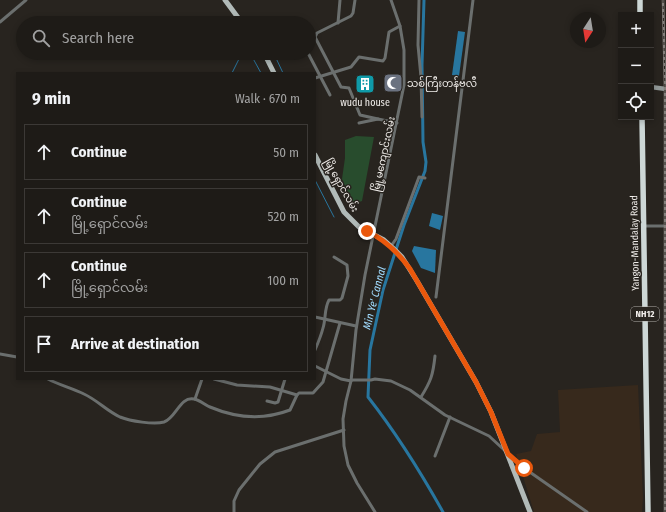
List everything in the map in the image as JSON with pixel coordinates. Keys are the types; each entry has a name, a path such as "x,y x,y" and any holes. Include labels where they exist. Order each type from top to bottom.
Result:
{"highway":[{"path":"640,0 640,12"},
{"name":"Yangon-Mandalay Road","path":"642,120 648,512"}],"main road":[{"path":"225,0 237,16"},
{"path":"268,60 274,72"},
{"name":"မြို့ရှောင်လမ်း","path":"316,157 344,212 359,227 392,248 402,257 476,382 491,412 508,454"},
{"path":"508,454 530,512"}],"street":[{"path":"0,22 26,0"},
{"path":"338,23 340,0"},
{"path":"354,0 353,13 351,16 317,33 316,37 341,87 349,88 360,115 397,123"},
{"name":"မြို့မကျောင်းလမ်း","path":"375,512 348,465 344,446 343,419 351,381 356,326 404,85 404,50 400,26 391,0"},
{"path":"419,0 418,44 422,117"},
{"path":"436,297 474,0"},
{"path":"316,78 351,67 359,57 383,61 385,58 389,32 400,26"},
{"path":"312,60 330,95"},
{"path":"654,87 666,89"},
{"path":"359,123 378,119"},
{"path":"392,248 419,177 426,178"},
{"path":"643,226 666,226"},
{"path":"316,347 324,327 324,319 329,300 340,300 342,298 348,276 347,265 334,257"},
{"path":"316,317 356,326"},
{"path":"217,380 236,386 270,388 297,395 299,393 314,393 323,382 340,323"},
{"path":"0,354 16,356"},
{"path":"421,397 433,375 435,356"},
{"path":"316,367 341,379 351,381 375,379 400,384 450,417 489,436 524,468 587,512"},
{"path":"51,380 86,394 119,417 135,421 148,422 165,422 184,401 188,399 195,399 224,412 248,417 284,413 290,410 297,395"},
{"path":"195,399 202,380"},
{"path":"267,401 275,403 278,402 285,380"},
{"path":"435,456 450,417"},
{"path":"234,512 234,501 239,490 260,464 275,452 344,430"}],"shaded area":[{"path":"638,385 643,498 642,512 534,512 516,454 531,451 537,434 560,432 558,390"}],"green space":[{"path":"356,136 374,137 362,201 353,204 342,179 345,158 345,140"}],"water":[{"path":"458,31 465,32 459,76 452,75"},
{"path":"432,213 443,216 440,230 429,226"},
{"path":"414,246 436,250 435,273 421,268 412,251"}],"waterway":[{"name":"Min Ye' Cannal","path":"424,0 422,65 423,142 426,162 425,171 404,225 383,290 370,350 368,397 408,453 443,512"},
{"path":"232,72 238,60"},
{"path":"254,60 260,72"},
{"path":"277,60 283,72"},
{"path":"316,182 334,217"}],"railway":[{"path":"663,0 665,89 665,512"}],"place":[{"name":"သစ်ကြီးတန်ဗလီ","path":"393,83"},
{"name":"wudu house","path":"365,84"}],"route":[{"path":"367,231 384,240 402,257 410,269 476,382 491,412 508,454 524,468"}]}
